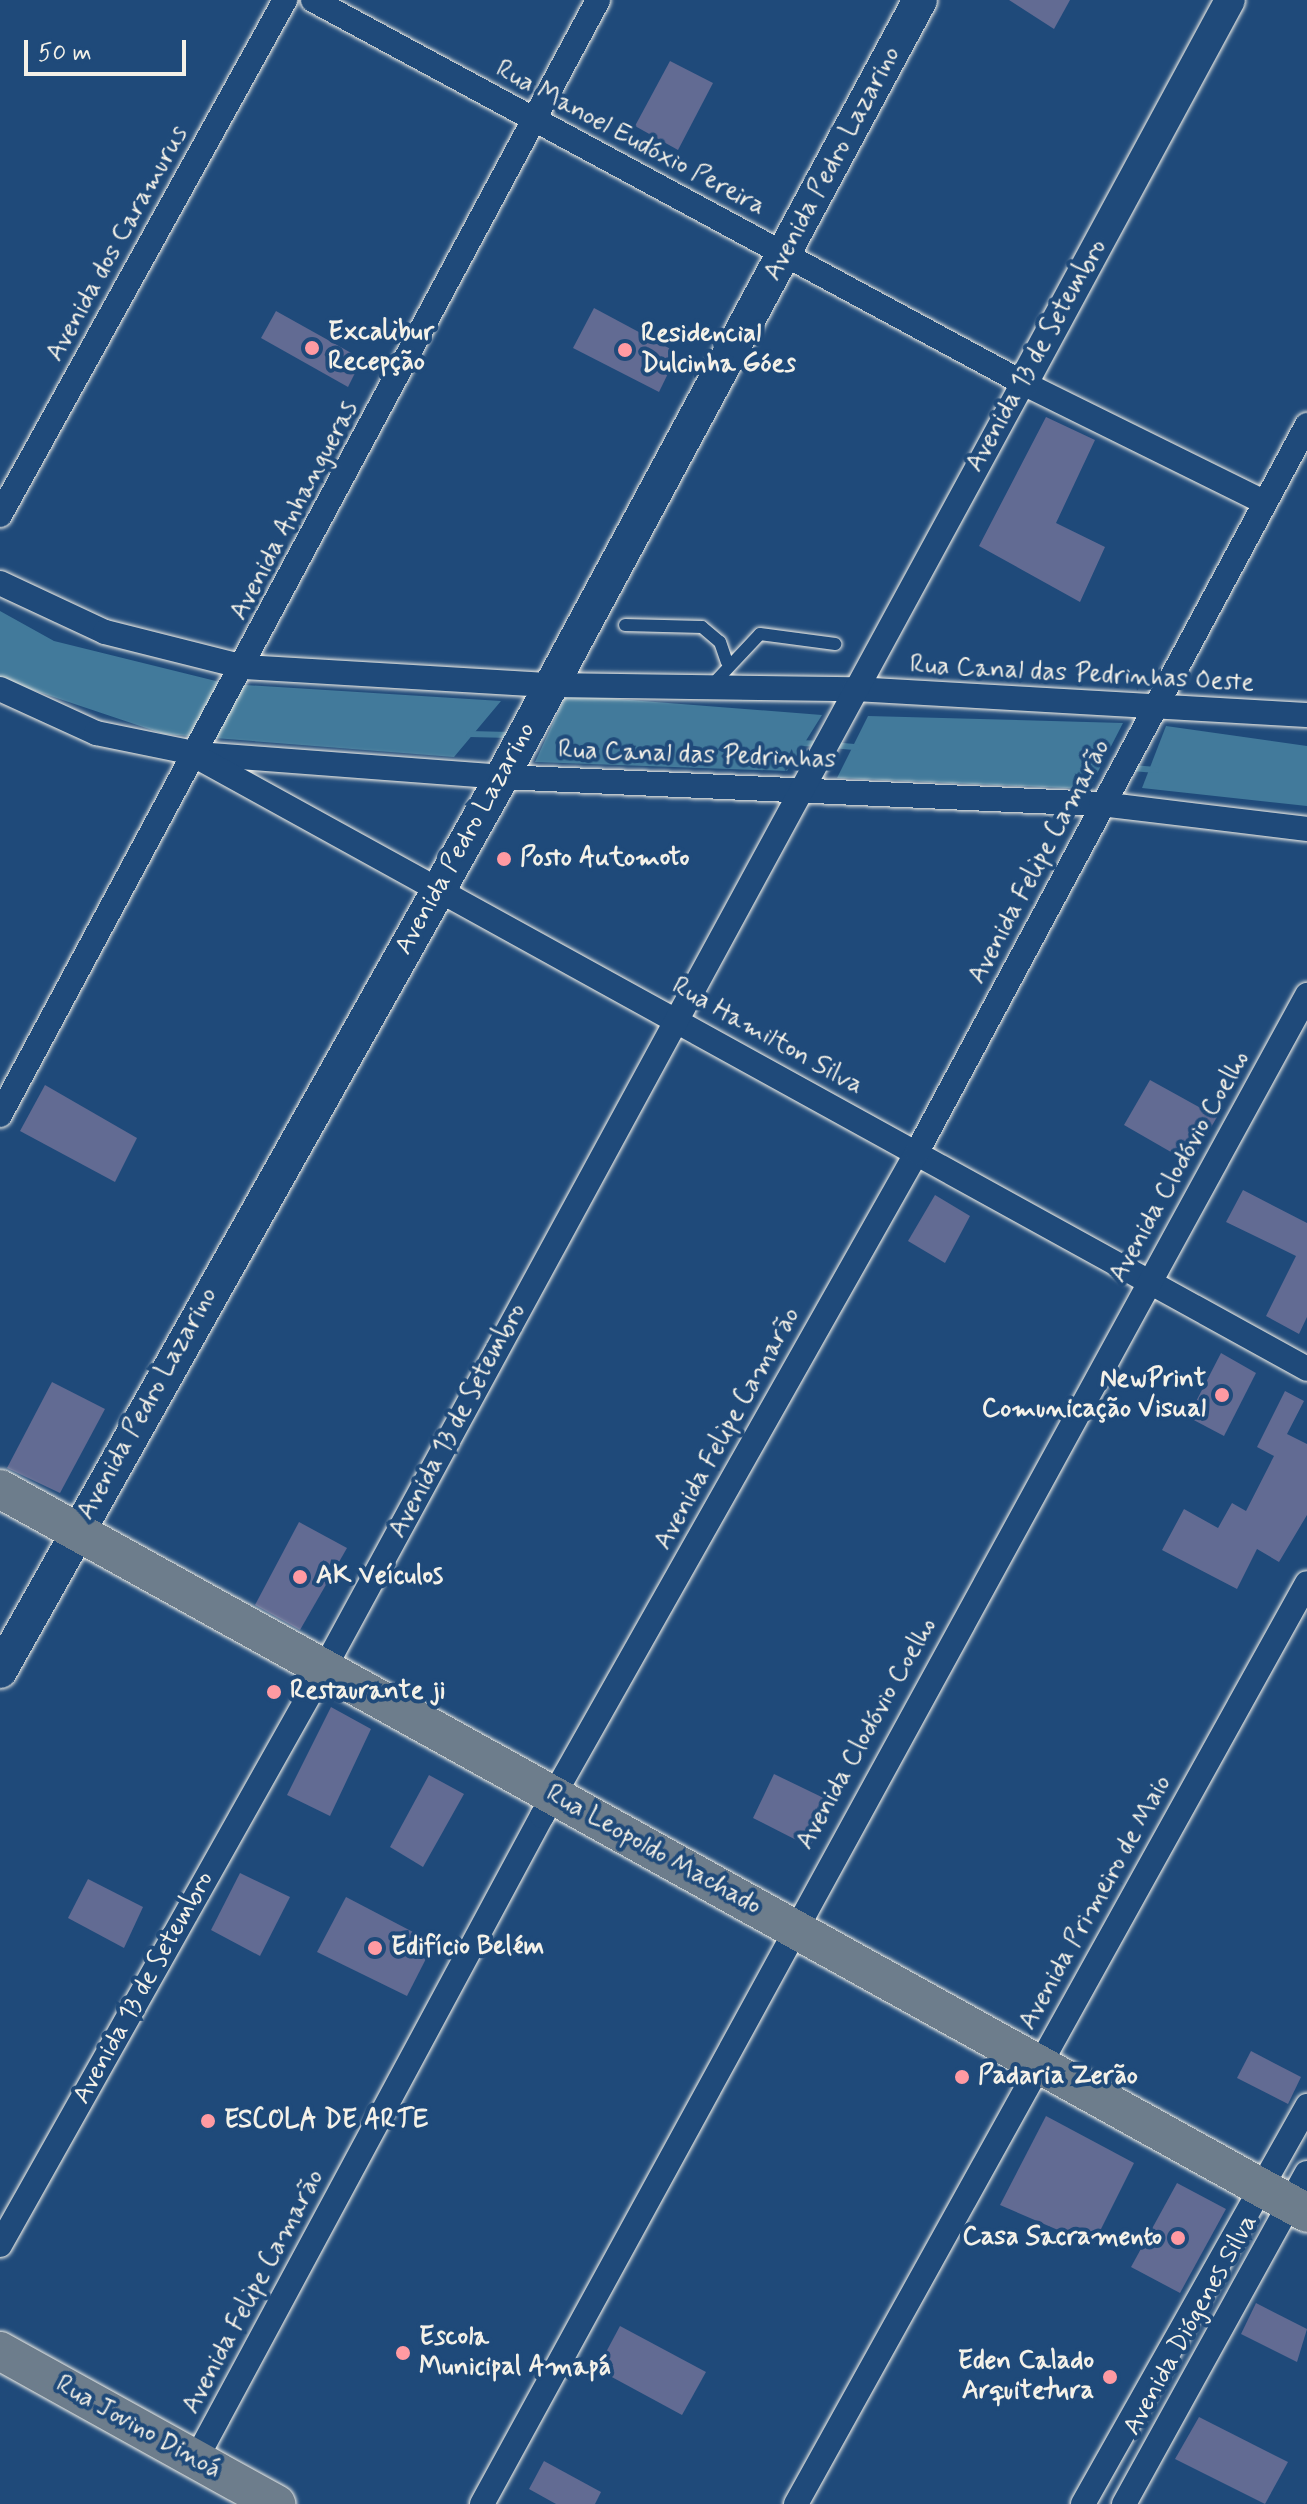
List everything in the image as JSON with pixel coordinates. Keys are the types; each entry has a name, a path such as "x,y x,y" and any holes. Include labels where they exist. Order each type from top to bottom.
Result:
{"main road":[{"name":"Avenida Pedro Lazarino","path":"0,1671 502,777 920,0"},
{"name":"Rua Leopoldo Machado","path":"0,1489 1038,2065 1291,2195"},
{"name":"Rua Jovino Dinoá","path":"0,2351 276,2504"}],"street":[{"name":"Avenida dos Caramurus","path":"0,515 285,0"},
{"name":"Rua Manoel Eudóxio Pereira","path":"313,0 1023,383 1264,502"},
{"name":"Avenida Anhangueras","path":"200,751 598,0"},
{"name":"Avenida 13 de Setembro","path":"0,2245 325,1667 1230,0"},
{"name":"Avenida Felipe Camarão","path":"196,2459 553,1795 917,1152 1105,796 1307,425"},
{"path":"0,583 105,632 242,672 551,685 714,683 854,689"},
{"name":"Rua Canal das Pedrinhas","path":"0,689 96,733 200,751 502,777 1105,796 1307,829"},
{"name":"Rua Canal das Pedrinhas Oeste","path":"854,689 1151,715 1307,715"},
{"path":"0,1115 200,751"},
{"name":"Rua Hamilton Silva","path":"200,751 1307,1369"},
{"name":"Avenida Clodóvio Coelho","path":"482,2504 792,1930 1307,995"},
{"name":"Avenida Primeiro de Maio","path":"796,2504 1307,1583"},
{"name":"Avenida Diógenes Silva","path":"1124,2504 1291,2195 1307,2106"},
{"name":"Avenida Diógenes Silva","path":"1083,2504 1291,2195"}],"lane":[{"path":"625,625 702,627 720,642 727,662"},
{"path":"714,683 727,662 760,634 835,644"}],"water":[{"path":"0,611 54,641 228,684 501,701 454,757 164,734 0,679"},
{"path":"566,695 822,715 787,771 535,762"},
{"path":"868,716 1123,723 1089,789 837,778"},
{"path":"1166,726 1307,746 1307,806 1142,788"}],"building":[{"path":"1009,0 1070,0 1054,29"},
{"path":"670,61 713,83 678,150 635,126"},
{"name":"Residencial Dulcinha Góes","path":"594,308 678,353 659,392 573,348"},
{"name":"Excalibur Recepção","path":"276,311 362,359 348,387 261,338"},
{"path":"1046,417 1095,440 1056,523 1105,547 1080,602 979,546"},
{"path":"1150,1080 1217,1117 1190,1163 1124,1125"},
{"path":"45,1085 137,1138 115,1182 20,1131"},
{"path":"1243,1190 1307,1223 1307,1317 1299,1334 1266,1316 1296,1256 1226,1222"},
{"path":"935,1195 970,1216 945,1263 908,1241"},
{"name":"NewPrint Comunicação Visual","path":"1221,1353 1256,1373 1224,1436 1188,1417"},
{"path":"52,1382 105,1409 60,1493 7,1468"},
{"path":"1285,1391 1304,1401 1287,1434 1307,1444 1307,1515 1279,1562 1257,1549 1237,1589 1162,1550 1184,1509 1218,1528 1232,1503 1246,1511 1274,1456 1257,1447"},
{"name":"AK Veículos","path":"299,1522 347,1548 300,1630 255,1605"},
{"path":"331,1707 371,1729 330,1816 287,1795"},
{"path":"774,1774 832,1802 810,1847 753,1818"},
{"path":"429,1775 464,1794 423,1867 390,1847"},
{"path":"240,1873 290,1897 260,1956 211,1930"},
{"path":"88,1879 143,1907 124,1948 68,1918"},
{"name":"Edifício Belém","path":"346,1897 434,1943 407,1996 317,1952"},
{"path":"1251,2051 1301,2077 1288,2104 1237,2078"},
{"path":"1046,2116 1134,2163 1093,2245 1000,2205"},
{"name":"Casa Sacramento","path":"1177,2183 1226,2209 1180,2293 1131,2267"},
{"path":"1256,2303 1307,2329 1297,2362 1241,2334"},
{"path":"620,2326 706,2372 682,2415 597,2369"},
{"path":"1199,2417 1288,2462 1265,2504 1175,2459"},
{"path":"544,2461 601,2492 595,2504 556,2504 529,2489"}],"waterway":[{"path":"469,734 513,735"},
{"path":"796,743 821,744"},
{"path":"832,745 857,747"},
{"path":"1132,768 1156,770"}],"place":[{"name":"Excalibur Recepção","path":"312,348"},
{"name":"Residencial Dulcinha Góes","path":"625,350"},
{"name":"Posto Automoto","path":"504,859"},
{"name":"NewPrint Comunicação Visual","path":"1222,1395"},
{"name":"AK Veículos","path":"300,1577"},
{"name":"Restaurante ji","path":"274,1692"},
{"name":"Edifício Belém","path":"375,1948"},
{"name":"Padaria Zerão","path":"962,2077"},
{"name":"ESCOLA DE ARTE","path":"208,2121"},
{"name":"Casa Sacramento","path":"1178,2238"},
{"name":"Escola Municipal Amapá","path":"403,2353"},
{"name":"Eden Calado Arquitetura","path":"1110,2377"}]}
